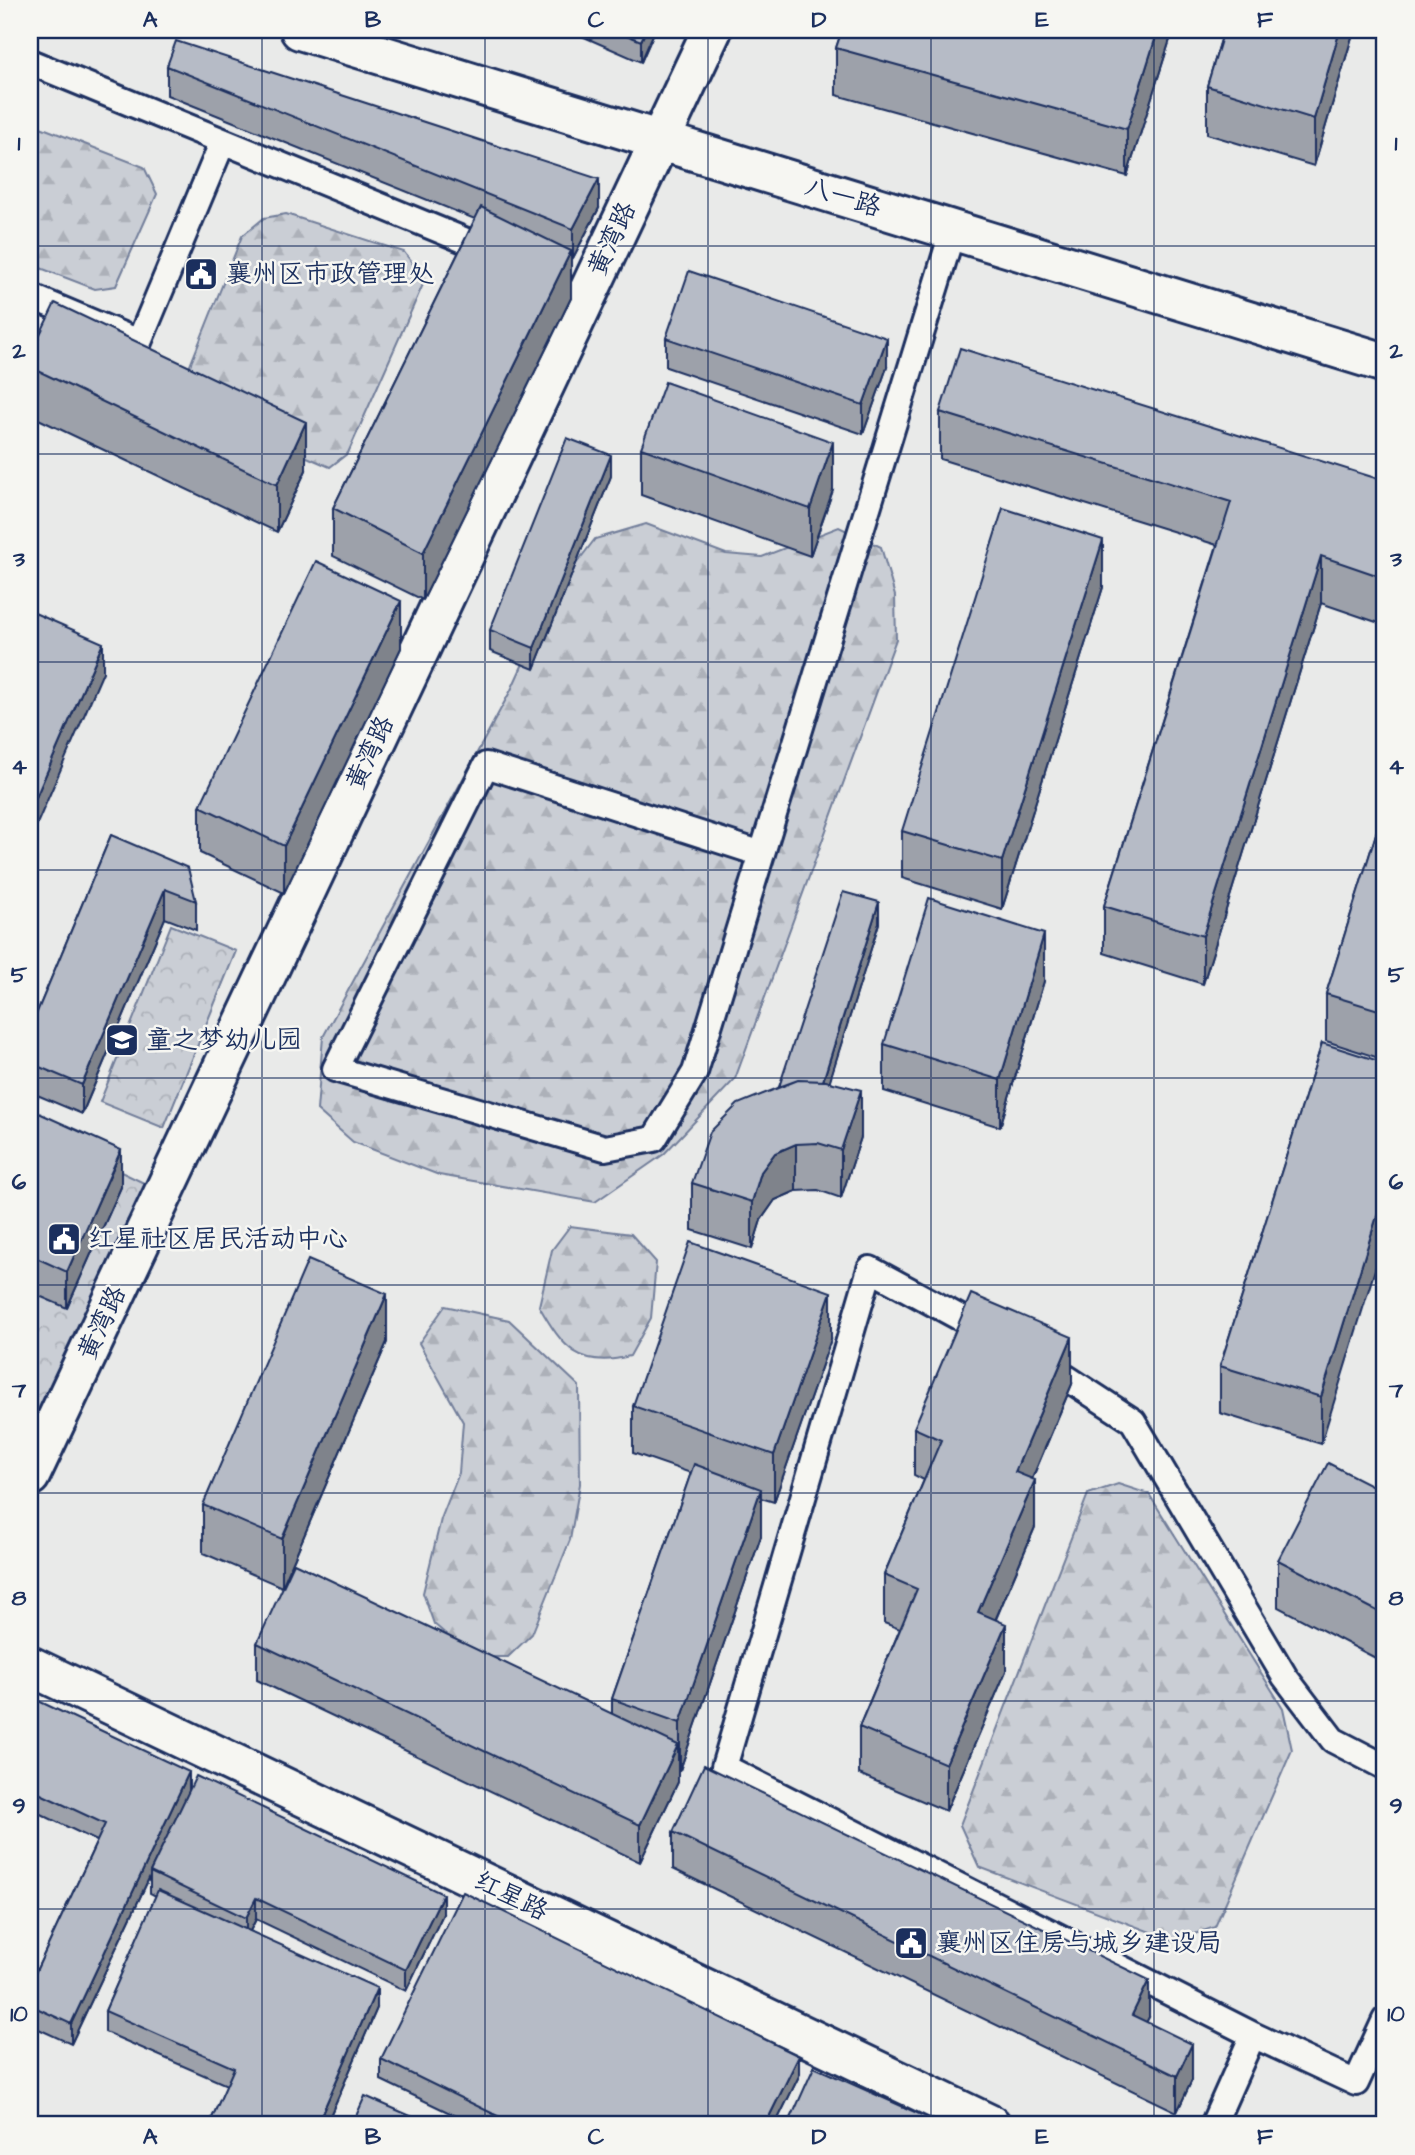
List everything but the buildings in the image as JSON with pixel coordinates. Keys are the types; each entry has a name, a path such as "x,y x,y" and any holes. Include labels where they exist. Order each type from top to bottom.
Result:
{"street":[{"name":"八一路","path":"300,30 1385,363"},
{"name":"黄湾路","path":"30,1476 575,285 658,141 712,30"},
{"name":"红星路","path":"30,1666 991,2125"}],"lane":[{"path":"30,62 512,260"},
{"path":"30,296 139,342 223,141"},
{"path":"762,855 486,765 335,1069 605,1148 654,1139 695,1072 762,855 953,230"},
{"path":"1385,1766 1333,1740 1285,1677 1133,1421 1060,1371 870,1269 724,1767 1253,2035 1356,2083 1385,2021"},
{"path":"1213,2125 1253,2035"}],"green space":[{"path":"30,123 144,167 157,194 116,286 95,289 30,264"},
{"path":"286,214 404,252 425,280 348,453 330,467 213,416 183,383 242,236 264,218"},
{"path":"646,524 726,554 762,557 839,527 881,547 895,596 896,639 735,1079 664,1154 595,1202 439,1175 353,1142 317,1110 323,1037 511,690 557,589 595,539"},
{"path":"171,925 236,951 164,1128 100,1102"},
{"path":"30,1128 146,1184 30,1439"},
{"path":"570,1226 631,1234 656,1262 651,1318 630,1356 598,1360 574,1352 556,1333 539,1306 552,1250"},
{"path":"445,1306 509,1320 579,1386 580,1484 570,1540 532,1634 508,1657 473,1657 434,1624 423,1593 441,1519 459,1473 463,1422 419,1343"},
{"path":"1118,1484 1149,1494 1283,1708 1292,1750 1215,1927 1174,1941 979,1867 960,1825 1088,1494"}],"place":[{"name":"襄州区市政管理处","path":"201,274"},
{"name":"童之梦幼儿园","path":"122,1040"},
{"name":"红星社区居民活动中心","path":"64,1239"},
{"name":"襄州区住房与城乡建设局","path":"911,1943"}]}
